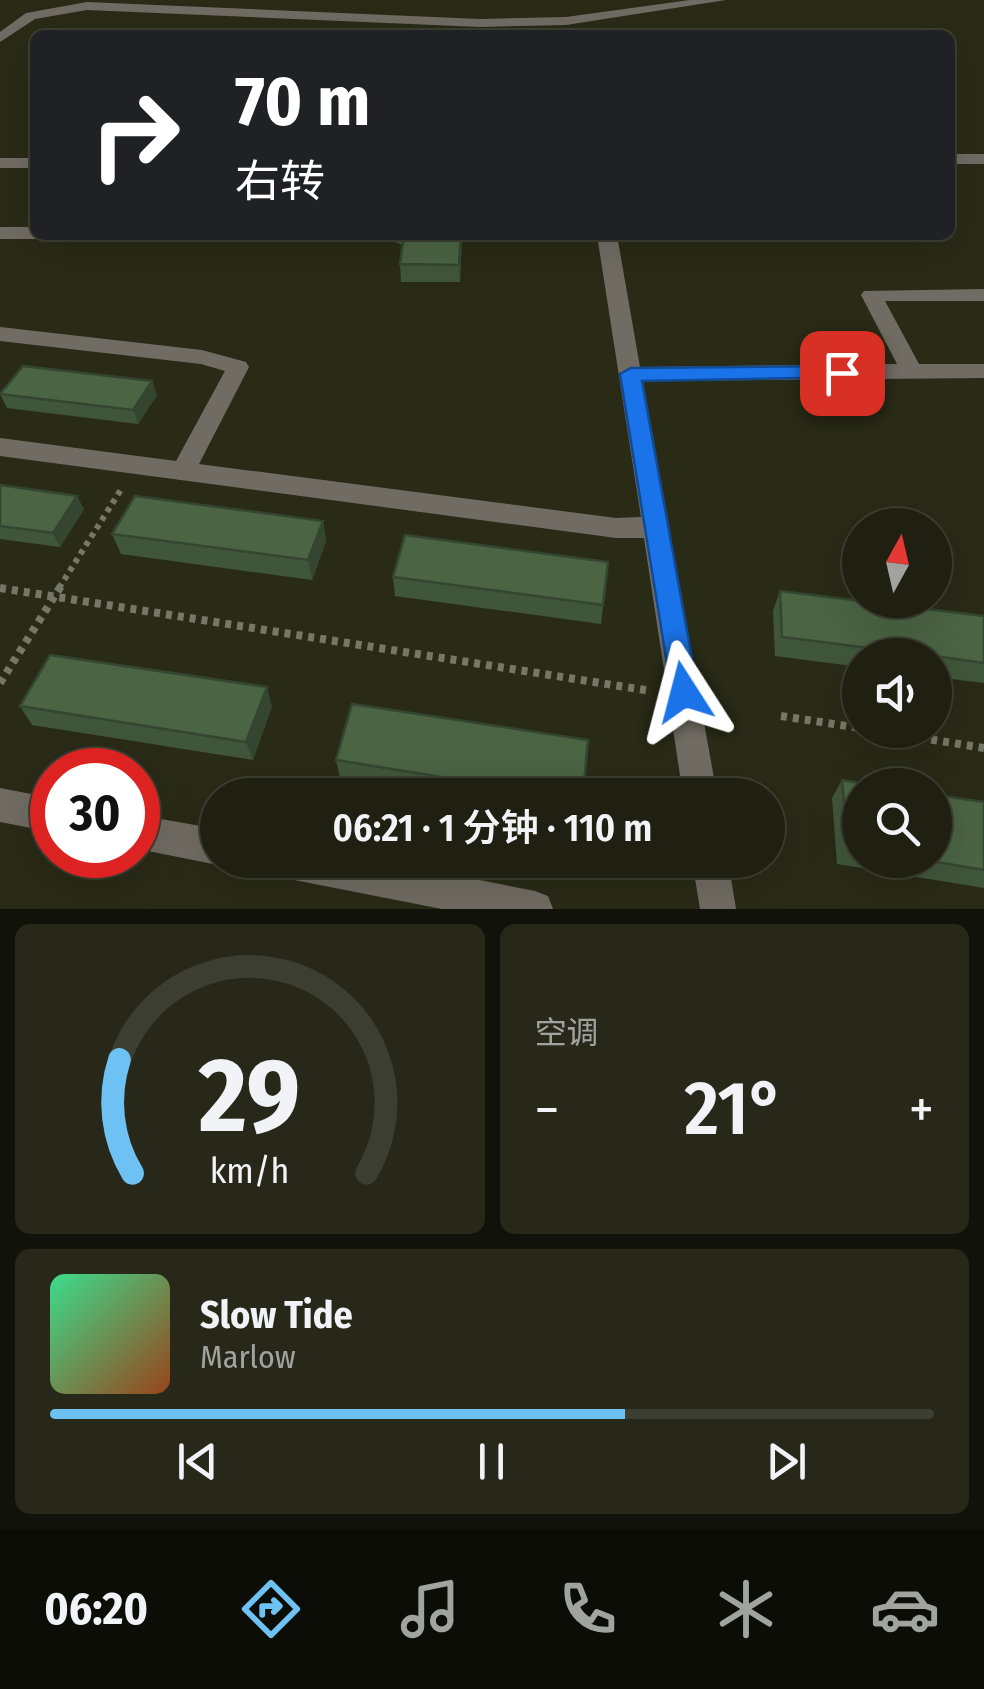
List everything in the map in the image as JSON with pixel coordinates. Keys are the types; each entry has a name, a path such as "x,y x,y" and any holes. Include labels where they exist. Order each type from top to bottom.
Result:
{"street":[{"path":"0,38 32,16 87,6 567,28 719,0"},
{"path":"955,159 984,158"},
{"path":"0,163 30,163"},
{"path":"0,233 30,233"},
{"path":"608,240 697,778"},
{"path":"912,372 871,295 984,294"},
{"path":"0,334 202,357 238,367 183,472"},
{"path":"631,374 984,372"},
{"path":"0,447 616,528 656,527"},
{"path":"0,805 30,811"},
{"path":"160,836 200,844"},
{"path":"376,878 535,909"},
{"path":"713,878 718,909"}],"path":[{"path":"0,683 135,465"},
{"path":"0,588 631,690 684,692"},
{"path":"782,716 842,725"},
{"path":"952,743 984,748"}],"building":[{"path":"403,240 461,240 459,265 400,264"},
{"path":"23,366 152,381 133,410 0,394"},
{"path":"0,485 77,496 53,533 0,526"},
{"path":"135,496 323,521 308,560 112,534"},
{"path":"405,535 608,562 603,605 393,577"},
{"path":"780,591 842,599 842,618 952,618 952,612 984,616 984,663 952,658 952,638 842,638 842,645 782,637"},
{"path":"50,655 267,687 246,742 20,706"},
{"path":"352,704 588,740 585,778 448,778 336,760"},
{"path":"952,797 984,802 984,870 952,865"}],"route":[{"path":"684,692 631,374 842,373"}]}
